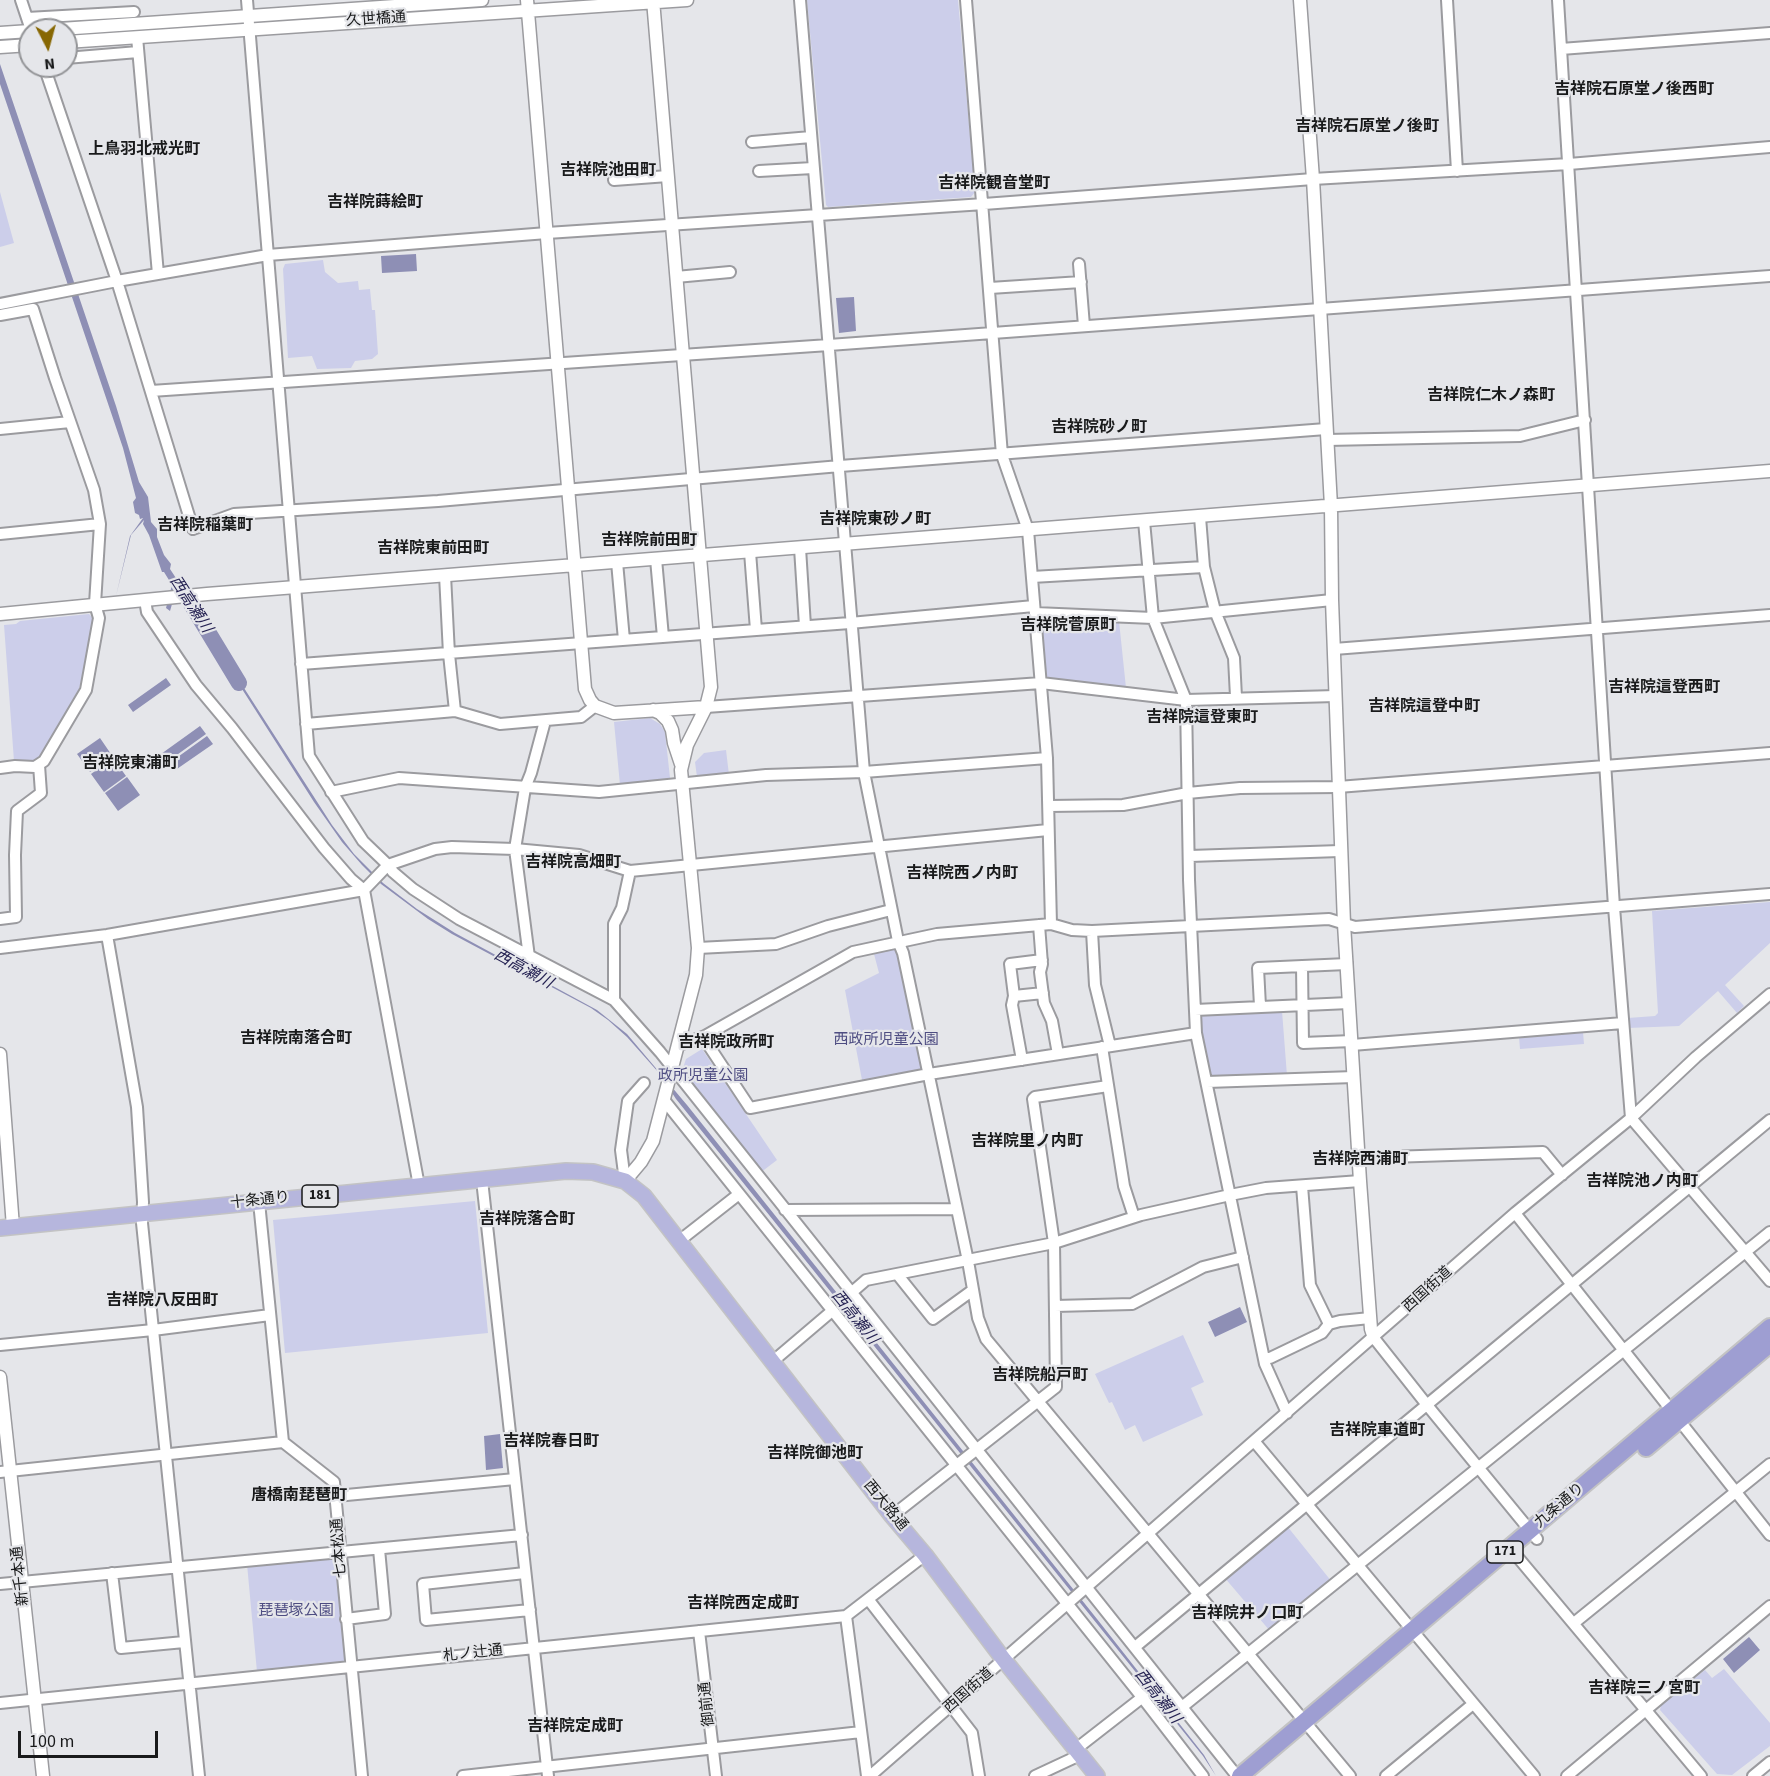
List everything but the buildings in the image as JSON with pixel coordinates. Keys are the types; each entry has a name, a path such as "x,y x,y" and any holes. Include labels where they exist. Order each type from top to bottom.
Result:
{"highway":[{"name":"九条通り","path":"1239,1776 1308,1725 1514,1552 1676,1415 1770,1328"},
{"name":"九条通り","path":"1676,1415 1770,1344"},
{"name":"九条通り","path":"1257,1776 1308,1725"}],"main road":[{"name":"十条通り","path":"6,1227 579,1171 593,1172 626,1181"},
{"name":"西大路通","path":"626,1181 644,1196 892,1516 925,1555 1004,1660 1097,1776"}],"street":[{"path":"21,0 27,18"},
{"path":"78,18 135,18 133,0"},
{"path":"247,0 309,756 363,841 413,890 436,906 529,957 614,1000 660,1052 1085,1589 1239,1776"},
{"name":"久世橋通","path":"78,26 135,18 249,16 483,0"},
{"name":"久世橋通","path":"78,41 528,5 687,0"},
{"path":"800,0 864,772 891,910 903,953 929,1074 978,1318 986,1339 1350,1776"},
{"path":"966,0 984,204 1002,455 1028,530 1050,806 1048,830 1051,924"},
{"path":"1300,0 1313,179 1331,506 1340,851 1370,1318 1374,1338 1426,1405 1534,1535"},
{"path":"1447,0 1457,171"},
{"path":"1558,0 1590,487 1614,907 1630,1118 1770,1281"},
{"path":"653,2 711,687 706,707 687,745 681,765"},
{"path":"528,5 570,490 573,566 585,689 596,706 614,713 1041,683 1186,700 1336,696"},
{"path":"0,33 18,32"},
{"path":"1561,49 1770,33"},
{"path":"137,37 158,274"},
{"path":"0,47 18,46"},
{"path":"78,57 138,52"},
{"path":"48,78 117,281 193,529 234,514 290,512 570,490 840,466 1327,435 1520,436 1585,420"},
{"path":"752,142 811,137"},
{"path":"0,304 268,255 1313,179 1569,164 1770,147"},
{"path":"759,171 813,168"},
{"path":"614,180 668,176"},
{"path":"1079,264 1084,326"},
{"path":"676,277 730,272"},
{"path":"151,392 1770,276"},
{"path":"990,288 1081,282"},
{"path":"0,315 33,309 94,490 100,524 99,618 86,690 45,761 39,765 0,768"},
{"path":"0,429 70,422"},
{"path":"0,614 207,594 1590,487 1770,471"},
{"path":"1200,517 1204,567 1215,611 1234,658 1236,697"},
{"path":"1144,521 1153,618 1186,700 1196,1033 1264,1358 1287,1413"},
{"path":"0,534 100,524"},
{"path":"800,548 805,626"},
{"path":"750,552 756,630"},
{"path":"656,559 663,637"},
{"path":"617,562 624,640"},
{"path":"1032,578 1204,567"},
{"path":"445,575 449,654 455,711"},
{"path":"145,600 147,612 196,685 324,848 351,879 365,889 419,1186"},
{"path":"302,664 1035,610 1153,618 1332,600"},
{"path":"1334,649 1770,615"},
{"path":"306,724 455,711 501,724 581,717 596,706"},
{"path":"626,1181 642,1162 649,1149 679,1045 696,975 698,948 681,765 668,721 653,710"},
{"path":"529,957 515,849 525,788 545,721"},
{"path":"1050,806 1123,805 1188,793 1240,788 1338,787 1770,753"},
{"path":"331,792 399,778 599,792 766,775 864,772 1047,758"},
{"path":"0,919 16,917 17,811 41,793 39,765"},
{"path":"0,948 107,935 365,889 387,866 435,849 452,847 515,849 579,855 630,871 1048,830"},
{"path":"1190,856 1340,851"},
{"path":"614,1000 614,924 622,908 630,871"},
{"path":"679,1045 703,1037 853,951 937,934 1051,924 1072,930 1092,931 1329,919 1355,927 1770,894"},
{"path":"698,948 776,944 828,926 891,910"},
{"path":"1039,925 1042,993 1052,1021 1058,1054"},
{"path":"1092,931 1095,985 1106,1047 1108,1086 1124,1186 1134,1217"},
{"path":"107,935 137,1107 142,1213 199,1776"},
{"path":"1022,1060 1012,1005 1014,996 1010,964 1042,960"},
{"path":"1260,1006 1258,968 1347,964"},
{"path":"1302,966 1303,1042 1352,1043 1623,1023"},
{"path":"1014,996 1042,993"},
{"name":"西国街道","path":"869,1776 1515,1213 1630,1118 1770,993"},
{"path":"1195,1010 1349,1004"},
{"path":"703,1037 750,1108 929,1074 1196,1033"},
{"path":"0,1054 6,1227"},
{"path":"1207,1083 1354,1077"},
{"path":"626,1181 621,1150 628,1101 644,1083"},
{"path":"892,1516 1056,1387 1054,1243 1033,1099 1108,1086"},
{"path":"664,1098 1203,1776"},
{"path":"1135,1647 1770,1120"},
{"path":"1359,1158 1543,1152 1562,1175"},
{"path":"482,1180 548,1771"},
{"path":"851,1293 867,1280 1054,1243 1134,1217 1230,1195 1266,1188 1360,1180"},
{"path":"1302,1186 1310,1285 1329,1324"},
{"path":"679,1241 739,1194"},
{"path":"5,1471 283,1442 259,1202"},
{"path":"785,1210 957,1209"},
{"path":"1515,1213 1770,1535"},
{"path":"1182,1707 1770,1232"},
{"path":"1055,1306 1132,1304 1203,1267 1243,1257"},
{"path":"897,1274 933,1319 973,1290"},
{"path":"772,1362 832,1311"},
{"path":"0,1345 153,1330 270,1315"},
{"path":"1264,1358 1270,1358 1322,1333 1329,1324 1370,1318"},
{"name":"新千本通","path":"0,1377 5,1471 22,1582 43,1776"},
{"path":"1254,1441 1534,1776"},
{"name":"七本松通","path":"283,1442 334,1482 362,1776"},
{"path":"1574,1623 1770,1464"},
{"path":"336,1496 515,1479"},
{"path":"0,1584 522,1535"},
{"path":"346,1619 385,1614 379,1549"},
{"path":"1514,1552 1701,1776"},
{"path":"869,1776 846,1616 925,1555"},
{"path":"112,1573 120,1648 184,1642"},
{"path":"525,1573 423,1584 426,1620 530,1610"},
{"path":"868,1599 972,1733 979,1776"},
{"path":"1567,1776 1770,1606"},
{"name":"札ノ辻通","path":"0,1703 846,1616"},
{"name":"御前通","path":"699,1631 716,1776"},
{"path":"1035,1776 1078,1752 1162,1682"},
{"path":"1386,1776 1473,1704"},
{"path":"463,1776 548,1771 712,1748 861,1732"},
{"path":"1753,1776 1770,1762"}],"green space":[{"path":"807,0 958,0 975,192 971,197 828,207 826,205"},
{"path":"0,192 14,243 0,247"},
{"path":"323,260 325,272 338,283 358,281 359,290 370,289 372,310 375,310 378,354 372,359 355,361 351,368 317,369 312,356 288,358 283,269 285,264"},
{"path":"89,614 96,621 79,689 38,761 14,761 4,625 16,624 20,621"},
{"path":"1046,617 1119,621 1126,688 1049,679 1045,673 1040,623"},
{"path":"650,718 660,724 665,732 670,778 667,781 620,785 614,722"},
{"path":"726,750 729,775 697,777 695,762 704,753"},
{"path":"1770,902 1770,943 1725,985 1744,1006 1737,1013 1718,991 1679,1026 1628,1028 1628,1018 1655,1016 1658,1013 1652,911"},
{"name":"西政所児童公園","path":"893,949 898,952 922,1066 919,1072 862,1080 845,990 879,973 874,954"},
{"path":"1282,1011 1287,1076 1215,1077 1210,1074 1199,1017 1204,1013"},
{"path":"1583,1032 1584,1044 1520,1049 1519,1037"},
{"name":"政所児童公園","path":"702,1049 777,1160 760,1173 681,1074 686,1059"},
{"path":"475,1201 488,1333 285,1353 273,1220"},
{"path":"1183,1335 1204,1382 1191,1388 1203,1415 1143,1442 1135,1425 1125,1430 1095,1374"},
{"path":"1287,1526 1332,1582 1270,1631 1224,1577"},
{"name":"琵琶塚公園","path":"331,1557 335,1559 347,1659 345,1663 257,1672 247,1564"},
{"path":"1724,1669 1770,1723 1770,1746 1732,1775 1717,1774 1660,1710 1661,1705 1705,1670 1712,1678"}],"water":[{"path":"0,64 116,406 139,482 148,497 151,522 157,529 157,537 164,555 171,564 170,569 332,825 354,854 383,883 417,909 455,933 597,1010 627,1034 687,1105 1097,1619 1204,1755 1216,1776 1203,1756 676,1099 659,1073 627,1037 591,1008 428,919 381,884 342,842 177,587 170,611 166,608 172,585 162,572 143,524 144,520 131,535 116,596 130,536 143,518 140,519 135,513 133,502 136,498 123,448 0,84"},
{"path":"416,254 417,271 382,273 381,256"},
{"path":"854,297 856,331 839,333 836,298"},
{"path":"166,678 171,685 133,712 128,705"},
{"path":"200,726 206,734 167,762 161,754"},
{"path":"207,736 213,744 174,771 168,764"},
{"path":"100,738 113,757 90,772 77,754"},
{"path":"113,758 126,776 104,792 91,774"},
{"path":"127,777 140,795 118,811 105,793"},
{"path":"1240,1307 1247,1322 1215,1337 1208,1322"},
{"path":"500,1434 503,1468 486,1470 484,1436"},
{"path":"1749,1637 1760,1650 1734,1673 1723,1659"}],"waterway":[{"name":"西高瀬川","path":"190,602 239,683"}],"district":[{"name":"吉祥院石原堂ノ後西町","path":"1634,90"},
{"name":"吉祥院石原堂ノ後町","path":"1367,127"},
{"name":"上鳥羽北戒光町","path":"144,150"},
{"name":"吉祥院池田町","path":"608,171"},
{"name":"吉祥院観音堂町","path":"994,184"},
{"name":"吉祥院蒔絵町","path":"375,203"},
{"name":"吉祥院仁木ノ森町","path":"1491,396"},
{"name":"吉祥院砂ノ町","path":"1099,428"},
{"name":"吉祥院東砂ノ町","path":"875,520"},
{"name":"吉祥院稲葉町","path":"205,526"},
{"name":"吉祥院前田町","path":"649,541"},
{"name":"吉祥院東前田町","path":"433,549"},
{"name":"吉祥院菅原町","path":"1068,626"},
{"name":"吉祥院這登西町","path":"1664,688"},
{"name":"吉祥院這登中町","path":"1424,707"},
{"name":"吉祥院這登東町","path":"1202,718"},
{"name":"吉祥院東浦町","path":"130,764"},
{"name":"吉祥院高畑町","path":"573,863"},
{"name":"吉祥院西ノ内町","path":"962,874"},
{"name":"吉祥院南落合町","path":"296,1039"},
{"name":"吉祥院政所町","path":"726,1043"},
{"name":"吉祥院里ノ内町","path":"1027,1142"},
{"name":"吉祥院西浦町","path":"1360,1160"},
{"name":"吉祥院池ノ内町","path":"1642,1182"},
{"name":"吉祥院落合町","path":"527,1220"},
{"name":"吉祥院八反田町","path":"162,1301"},
{"name":"吉祥院船戸町","path":"1040,1376"},
{"name":"吉祥院車道町","path":"1377,1431"},
{"name":"吉祥院春日町","path":"551,1442"},
{"name":"吉祥院御池町","path":"815,1454"},
{"name":"唐橋南琵琶町","path":"299,1496"},
{"name":"吉祥院西定成町","path":"743,1604"},
{"name":"吉祥院井ノ口町","path":"1247,1614"},
{"name":"吉祥院三ノ宮町","path":"1644,1689"},
{"name":"吉祥院定成町","path":"575,1727"}]}
